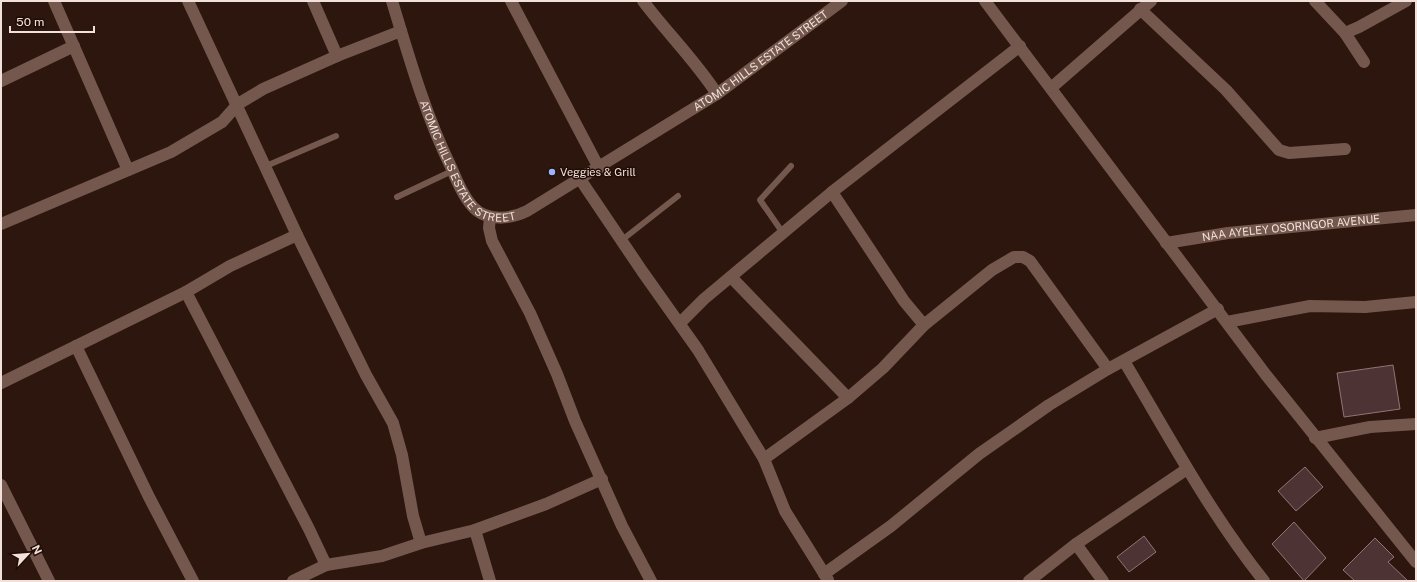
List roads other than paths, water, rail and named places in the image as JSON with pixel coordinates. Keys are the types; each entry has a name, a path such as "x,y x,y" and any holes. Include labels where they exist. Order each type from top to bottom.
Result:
{"street":[{"path":"54,1 128,170"},
{"path":"188,1 238,104 297,236 366,375 393,423 402,455 413,516 421,543"},
{"path":"313,1 337,56"},
{"name":"ATOMIC HILLS ESTATE STREET","path":"392,1 429,116 452,171 466,197 474,208 490,217 515,217 527,212 599,168 717,94 842,1"},
{"path":"511,1 599,168"},
{"path":"643,1 663,28 691,56 717,94"},
{"path":"985,1 1166,243 1316,438 1356,484 1416,562"},
{"path":"1051,88 1151,1"},
{"path":"1315,1 1345,33 1364,62"},
{"path":"1345,33 1406,1"},
{"path":"1140,9 1226,90 1278,150 1289,153 1345,149"},
{"path":"1,224 171,152 201,136 222,122 238,104 263,89 337,56 401,30"},
{"path":"1,81 74,46"},
{"path":"680,323 731,277 832,192 1020,46"},
{"path":"580,179 642,271 680,323 764,459 785,511 826,577 891,526 978,454 1049,405 1108,369 1218,309"},
{"path":"832,192 904,301 924,325"},
{"name":"NAA AYELEY OSORNGOR AVENUE","path":"1166,243 1236,232 1416,215"},
{"path":"490,217 489,228 492,240 530,313 557,374 575,421 622,526 651,581"},
{"path":"1,383 186,292 230,266 297,236"},
{"path":"764,459 848,398 883,368 924,325 992,270 1014,257 1023,257 1030,261 1108,369"},
{"path":"731,277 848,398"},
{"path":"186,292 309,529 326,565"},
{"path":"1227,322 1310,306 1365,307 1416,302"},
{"path":"76,346 193,581"},
{"path":"1124,361 1187,469 1234,544 1264,581"},
{"path":"1316,438 1370,427 1416,424"},
{"path":"1029,581 1076,544 1187,469"},
{"path":"293,581 326,565 382,556 421,543 475,530 546,504 602,479"},
{"path":"1,485 49,581"},
{"path":"475,530 490,581"},
{"path":"1076,544 1103,581"}],"lane":[{"path":"266,166 336,136"},
{"path":"783,233 760,200 791,166"},
{"path":"397,197 452,171"},
{"path":"622,240 678,196"}],"place":[{"name":"Veggies & Grill","path":"552,172"}]}
